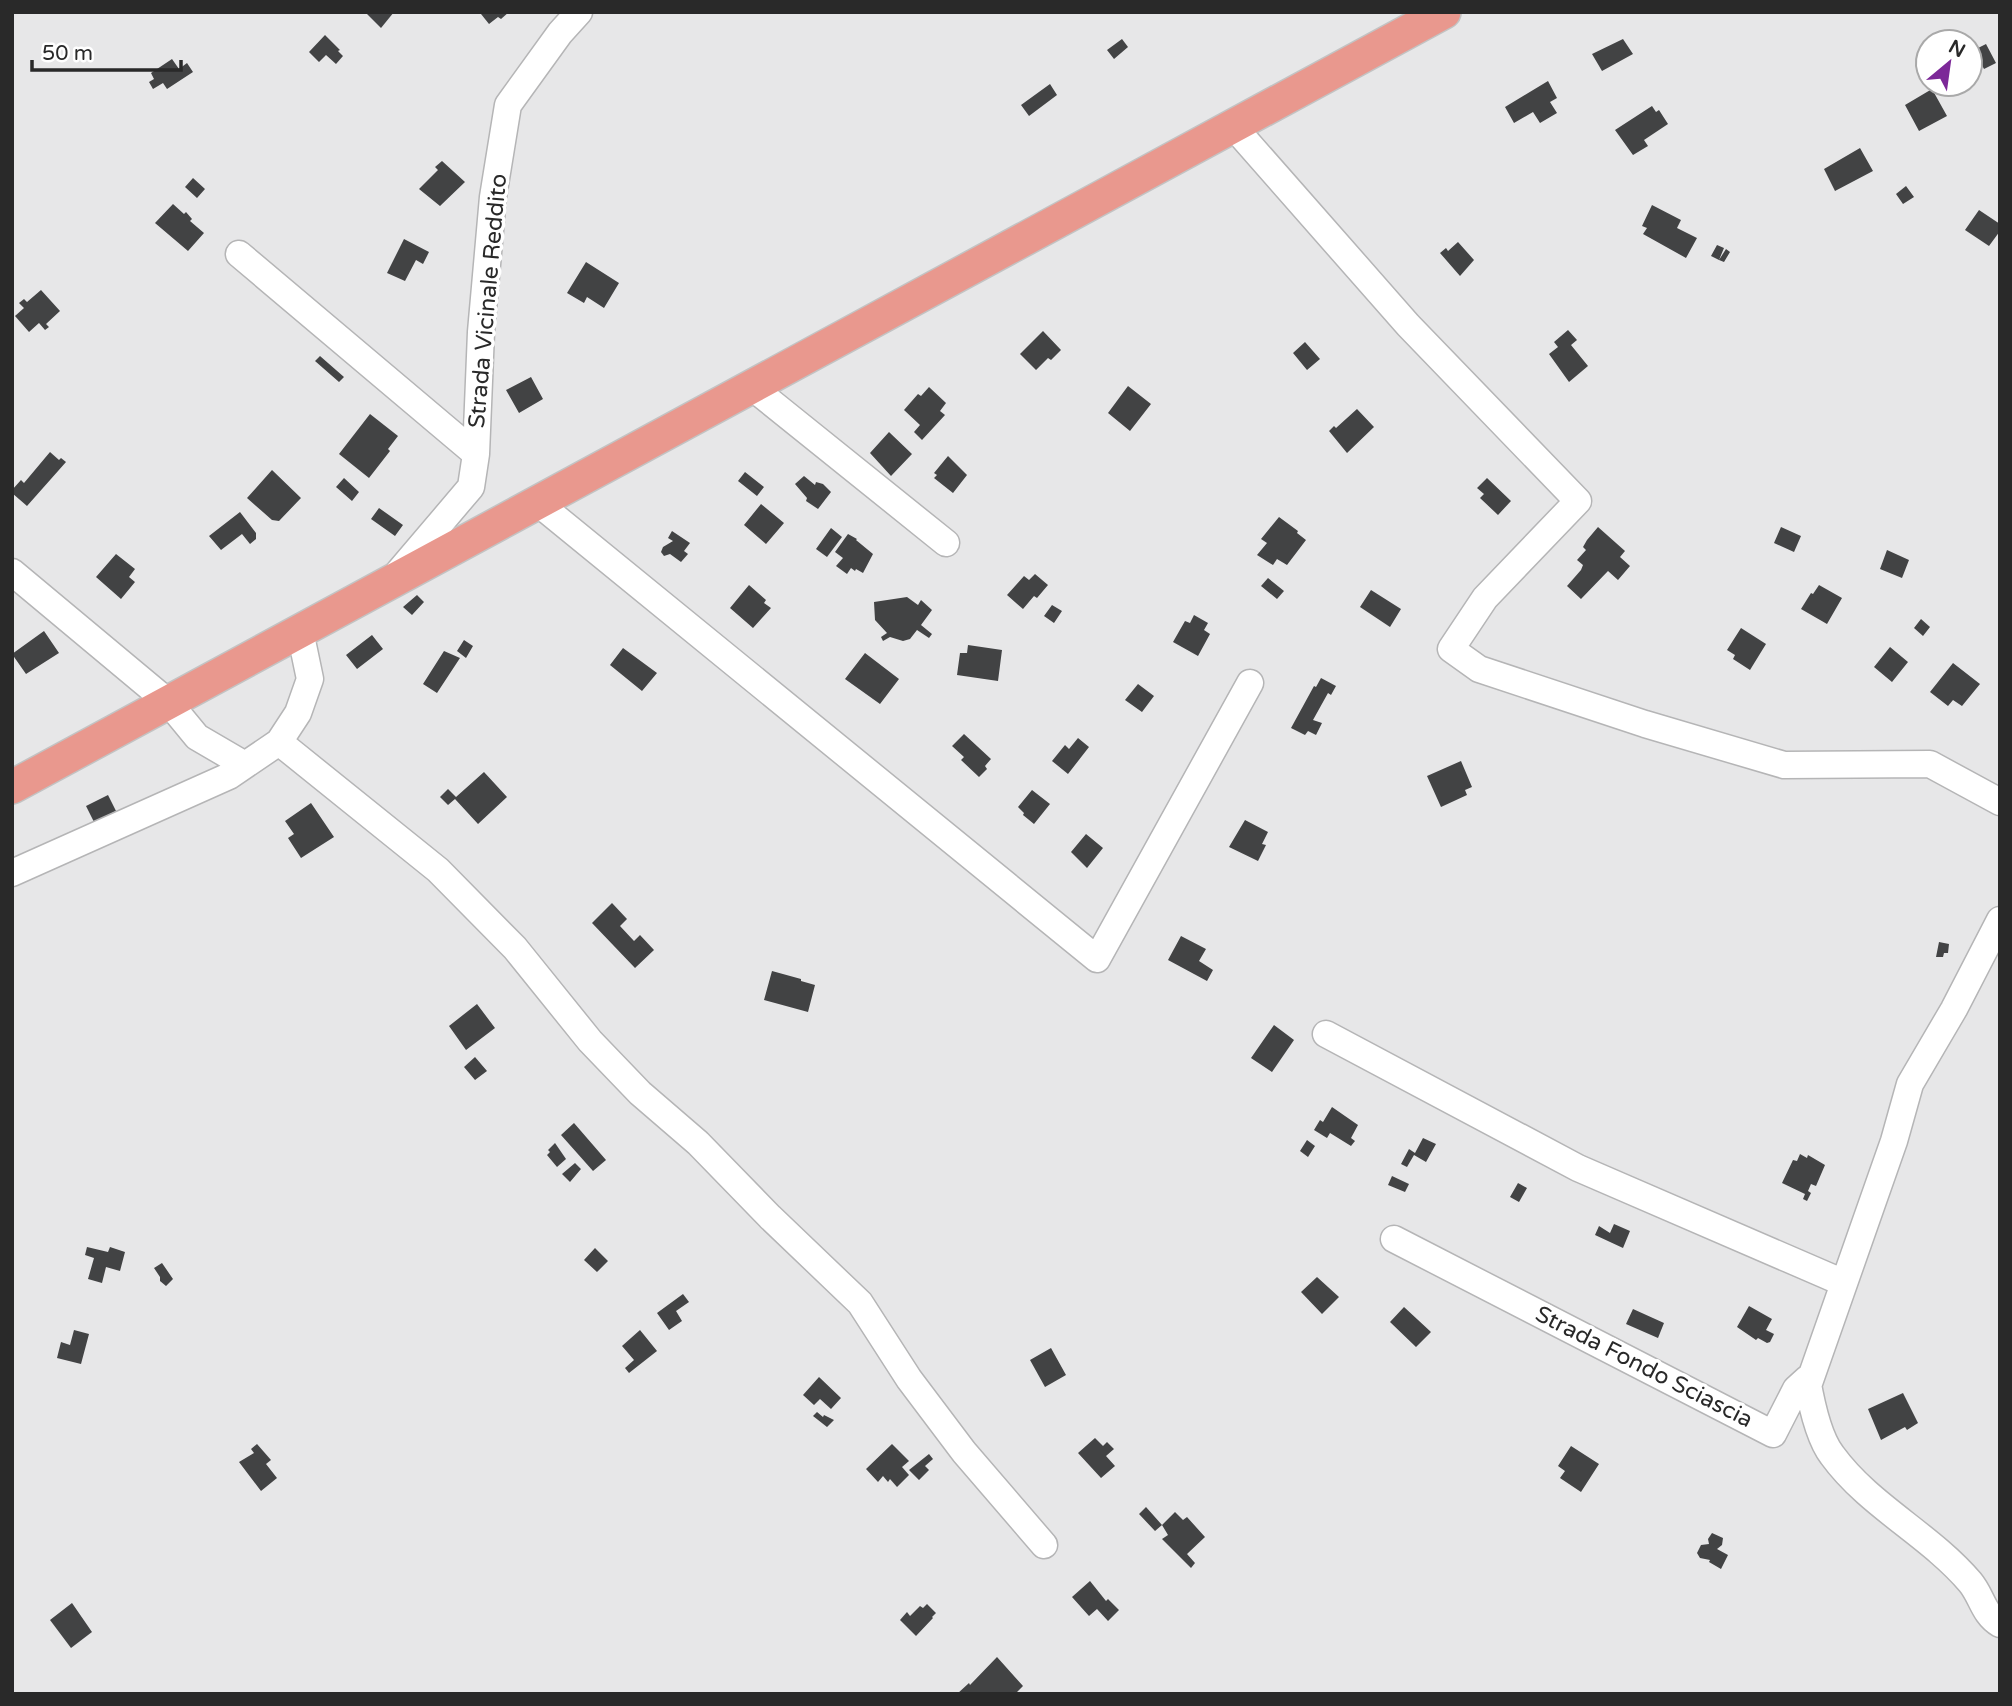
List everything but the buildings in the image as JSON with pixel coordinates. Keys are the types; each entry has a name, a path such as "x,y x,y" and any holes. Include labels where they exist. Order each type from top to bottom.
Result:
{"main road":[{"path":"12,787 1444,12"}],"street":[{"name":"Strada Vicinale Reddito","path":"389,583 471,487 476,454 481,332 493,197 508,105 560,33 579,12"},
{"path":"1233,126 1408,325 1578,501 1485,598 1451,649 1479,669 1645,724 1784,765 1930,764 2000,802"},
{"path":"239,254 476,454"},
{"path":"752,387 947,543"},
{"path":"538,503 1097,959 1250,683"},
{"path":"12,572 169,703 197,737 245,765"},
{"path":"12,873 229,776 279,742 298,713 310,679 300,631"},
{"path":"279,742 438,870 514,948 590,1041 640,1093 698,1143 860,1303 909,1379 964,1452 1045,1545"},
{"path":"2000,920 1954,1009 1910,1084 1894,1140 1808,1386 1830,1453 1862,1489 1928,1541 1972,1583 1989,1618 2000,1624"},
{"path":"1326,1034 1578,1168 1844,1283"},
{"name":"Strada Fondo Sciascia","path":"1394,1239 1773,1434 1796,1389 1807,1380 1808,1386"}]}
